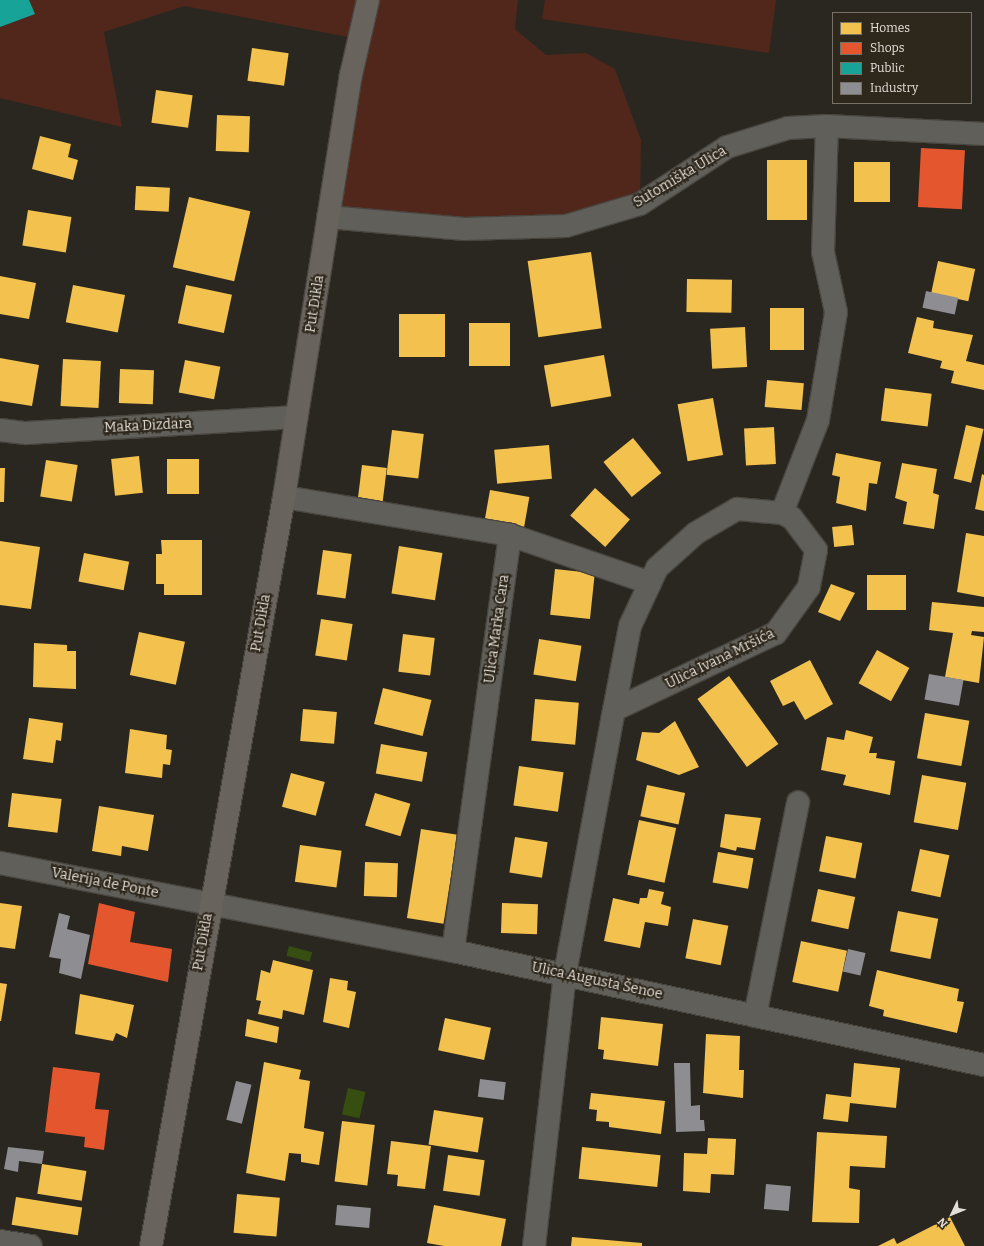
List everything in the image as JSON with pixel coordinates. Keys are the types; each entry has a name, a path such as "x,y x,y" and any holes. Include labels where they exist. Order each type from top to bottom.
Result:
{"street":[{"name":"Put Dikla","path":"151,1246 210,903 284,497 351,75 368,0"},
{"name":"Sutomiška Ulica","path":"328,217 464,228 566,226 640,204 726,147 788,128 827,126 984,134"},
{"path":"534,1246 565,974 630,626 657,568 696,533 737,509 782,513 818,420 836,312 823,252 827,126"},
{"name":"Maka Dizdara","path":"0,430 26,433 297,417"},
{"path":"284,497 510,535 650,583"},
{"name":"Ulica Ivana Mršića","path":"614,710 776,634 809,587 816,550 792,518 782,513"},
{"name":"Ulica Marka Cara","path":"454,951 510,535"},
{"path":"754,1016 798,802"},
{"name":"Valerija de Ponte","path":"0,863 210,903"},
{"name":"Ulica Augusta Šenoe","path":"210,903 565,974 984,1065"},
{"path":"0,1241 31,1246"}],"shaded area":[{"path":"0,0 518,0 515,29 546,55 586,53 615,69 641,140 640,204 566,226 328,217 359,39 184,6 104,32 122,127 0,98"},
{"path":"545,0 776,0 769,53 542,19"},
{"path":"289,946 312,952 310,962 286,956"},
{"path":"348,1088 366,1092 359,1118 342,1114"}],"building: Homes":[{"path":"252,48 289,53 284,86 247,81"},
{"path":"156,90 193,95 188,128 151,123"},
{"path":"217,115 250,116 249,152 216,151"},
{"path":"40,136 71,144 68,157 78,160 73,180 32,169"},
{"path":"767,160 807,160 807,220 767,220"},
{"path":"854,162 890,162 890,202 854,202"},
{"path":"136,186 170,188 169,212 135,210"},
{"path":"189,197 250,211 234,281 173,267"},
{"path":"28,210 71,217 66,252 22,246"},
{"path":"591,252 602,328 538,337 528,261"},
{"path":"938,261 975,269 968,301 931,293"},
{"path":"0,276 36,283 29,319 0,314"},
{"path":"687,279 732,280 731,313 686,312"},
{"path":"73,285 125,295 118,332 66,322"},
{"path":"186,285 232,295 224,333 178,323"},
{"path":"770,308 804,308 804,350 770,350"},
{"path":"399,314 445,314 445,357 399,357"},
{"path":"917,317 934,321 933,328 973,335 966,361 984,365 984,390 951,383 954,371 940,368 942,361 908,353"},
{"path":"469,323 510,323 510,366 469,366"},
{"path":"745,327 747,367 712,369 710,329"},
{"path":"604,355 611,396 551,407 544,366"},
{"path":"0,358 39,365 32,406 0,401"},
{"path":"63,359 101,361 98,408 61,406"},
{"path":"185,360 220,367 214,399 179,392"},
{"path":"120,369 154,370 153,404 119,403"},
{"path":"767,380 804,383 802,410 765,407"},
{"path":"885,388 932,394 928,426 881,421"},
{"path":"713,398 723,455 688,461 678,404"},
{"path":"966,425 984,429 971,483 954,479"},
{"path":"774,427 776,464 746,466 744,429"},
{"path":"392,430 424,434 418,479 387,475"},
{"path":"633,438 661,473 632,497 603,462"},
{"path":"549,445 552,479 497,484 494,450"},
{"path":"836,453 881,462 877,484 869,483 866,511 836,503 840,477 832,475"},
{"path":"139,456 143,493 115,496 111,459"},
{"path":"167,459 199,459 199,494 167,494"},
{"path":"46,460 78,465 72,502 40,497"},
{"path":"902,463 937,469 933,493 939,495 934,529 903,524 907,502 895,498"},
{"path":"362,465 387,468 382,504 358,501"},
{"path":"0,468 5,468 4,502 0,502"},
{"path":"982,474 984,475 984,511 975,509"},
{"path":"595,488 630,519 605,547 570,515"},
{"path":"490,490 529,497 523,532 484,525"},
{"path":"852,525 854,545 834,547 832,527"},
{"path":"966,533 984,536 984,597 957,592"},
{"path":"161,540 202,540 202,595 164,595 164,584 156,584 156,554 162,554"},
{"path":"0,541 40,547 31,609 0,605"},
{"path":"399,546 442,553 435,600 391,593"},
{"path":"323,550 352,554 345,599 317,595"},
{"path":"84,553 129,562 124,590 78,581"},
{"path":"555,569 595,573 590,619 550,615"},
{"path":"867,575 906,575 906,610 867,610"},
{"path":"831,584 855,593 840,621 818,612"},
{"path":"932,602 984,607 984,632 972,631 971,635 984,637 979,683 945,677 953,633 929,630"},
{"path":"321,619 353,624 347,661 315,656"},
{"path":"139,632 185,642 176,685 130,675"},
{"path":"403,634 435,638 430,676 398,672"},
{"path":"539,639 581,646 576,681 533,675"},
{"path":"34,643 67,645 67,651 76,651 76,689 33,687"},
{"path":"877,650 909,668 891,701 859,683"},
{"path":"810,660 833,704 805,720 794,701 783,706 770,681"},
{"path":"729,676 778,744 747,767 697,699"},
{"path":"383,688 432,700 423,736 374,724"},
{"path":"535,699 579,703 575,745 531,741"},
{"path":"303,709 337,712 334,744 300,741"},
{"path":"925,713 969,721 961,766 917,758"},
{"path":"29,718 63,723 61,741 56,740 53,763 23,759"},
{"path":"675,721 699,767 679,775 636,760 642,732 659,733"},
{"path":"130,729 167,735 166,749 172,750 170,765 163,764 162,778 125,773"},
{"path":"846,730 873,737 869,753 877,753 876,758 895,761 890,795 843,785 846,775 821,770 827,737 844,740"},
{"path":"381,744 427,752 422,782 376,774"},
{"path":"519,766 564,772 558,812 513,806"},
{"path":"291,773 325,782 316,816 282,807"},
{"path":"922,775 966,783 958,830 914,822"},
{"path":"647,785 685,793 678,824 640,816"},
{"path":"12,793 62,799 57,833 8,827"},
{"path":"375,793 410,804 400,836 365,826"},
{"path":"99,806 154,815 148,851 122,846 121,856 92,851"},
{"path":"725,814 761,818 755,850 737,847 736,851 720,847"},
{"path":"639,820 676,828 665,883 627,875"},
{"path":"421,829 458,835 443,924 407,918"},
{"path":"826,836 862,843 855,878 819,871"},
{"path":"515,837 548,842 542,878 509,873"},
{"path":"300,845 342,851 336,887 295,882"},
{"path":"920,849 949,855 940,897 911,891"},
{"path":"718,852 753,858 748,889 713,883"},
{"path":"365,862 398,863 397,897 364,896"},
{"path":"649,889 664,892 661,904 671,907 668,926 645,922 640,948 604,941 613,898 639,904 640,898 647,898"},
{"path":"818,889 855,897 848,929 811,921"},
{"path":"0,903 22,906 15,949 0,947"},
{"path":"502,903 538,904 537,934 501,933"},
{"path":"898,911 938,919 930,959 890,951"},
{"path":"693,919 728,926 721,965 685,958"},
{"path":"801,941 847,951 838,992 792,982"},
{"path":"273,960 313,970 304,1015 283,1010 282,1019 258,1014 261,1001 256,1000 261,970 270,973"},
{"path":"877,970 959,989 957,1001 964,1002 957,1033 883,1016 884,1010 869,1006"},
{"path":"330,978 348,981 347,990 356,992 349,1028 323,1022"},
{"path":"0,983 7,984 1,1021 0,1021"},
{"path":"80,994 134,1005 127,1038 116,1033 113,1041 75,1034"},
{"path":"601,1017 663,1024 658,1066 603,1059 604,1050 598,1049"},
{"path":"445,1018 491,1028 484,1060 438,1050"},
{"path":"247,1019 279,1027 277,1043 245,1036"},
{"path":"706,1034 740,1036 739,1070 744,1070 743,1098 703,1093"},
{"path":"264,1062 301,1070 299,1079 310,1081 304,1128 324,1132 319,1165 301,1162 301,1154 289,1153 285,1181 246,1173"},
{"path":"854,1063 900,1068 896,1108 850,1103 848,1122 823,1119 826,1094 851,1097"},
{"path":"591,1093 665,1101 661,1134 609,1127 609,1122 596,1121 597,1110 589,1109"},
{"path":"434,1110 483,1118 478,1152 429,1145"},
{"path":"342,1121 375,1125 367,1186 335,1182"},
{"path":"817,1132 887,1136 885,1168 850,1166 849,1188 860,1190 859,1223 812,1222"},
{"path":"708,1138 736,1139 734,1175 711,1174 710,1193 683,1191 684,1153 707,1154"},
{"path":"391,1141 431,1146 425,1189 397,1186 398,1175 387,1174"},
{"path":"582,1147 661,1155 657,1187 579,1179"},
{"path":"448,1155 485,1160 480,1196 443,1191"},
{"path":"42,1164 86,1171 82,1201 37,1194"},
{"path":"237,1194 280,1198 276,1237 234,1233"},
{"path":"16,1197 82,1207 78,1235 12,1225"},
{"path":"434,1205 506,1219 501,1246 444,1246 427,1243"},
{"path":"950,1217 965,1246 878,1246 894,1238 897,1244"},
{"path":"572,1237 642,1243 642,1246 571,1246"}],"building: Shops":[{"path":"921,148 965,150 962,209 918,207"},
{"path":"99,903 135,912 130,942 172,949 168,982 88,964"},
{"path":"53,1067 100,1073 95,1109 109,1110 104,1150 84,1147 85,1137 45,1132"}],"building: Public":[{"path":"0,0 29,0 35,14 0,27"}],"building: Industry":[{"path":"926,291 958,298 955,314 922,308"},
{"path":"929,674 963,680 959,706 924,700"},
{"path":"59,913 70,916 67,929 90,935 81,979 59,973 61,959 49,957"},
{"path":"848,949 866,953 860,975 843,971"},
{"path":"674,1063 690,1063 691,1106 700,1105 700,1120 704,1120 705,1131 676,1132"},
{"path":"480,1079 506,1082 504,1100 478,1097"},
{"path":"236,1081 252,1085 242,1124 226,1120"},
{"path":"8,1147 44,1151 42,1164 19,1161 18,1172 4,1169"},
{"path":"766,1184 791,1186 789,1211 764,1209"},
{"path":"337,1205 371,1208 369,1228 335,1225"}]}
